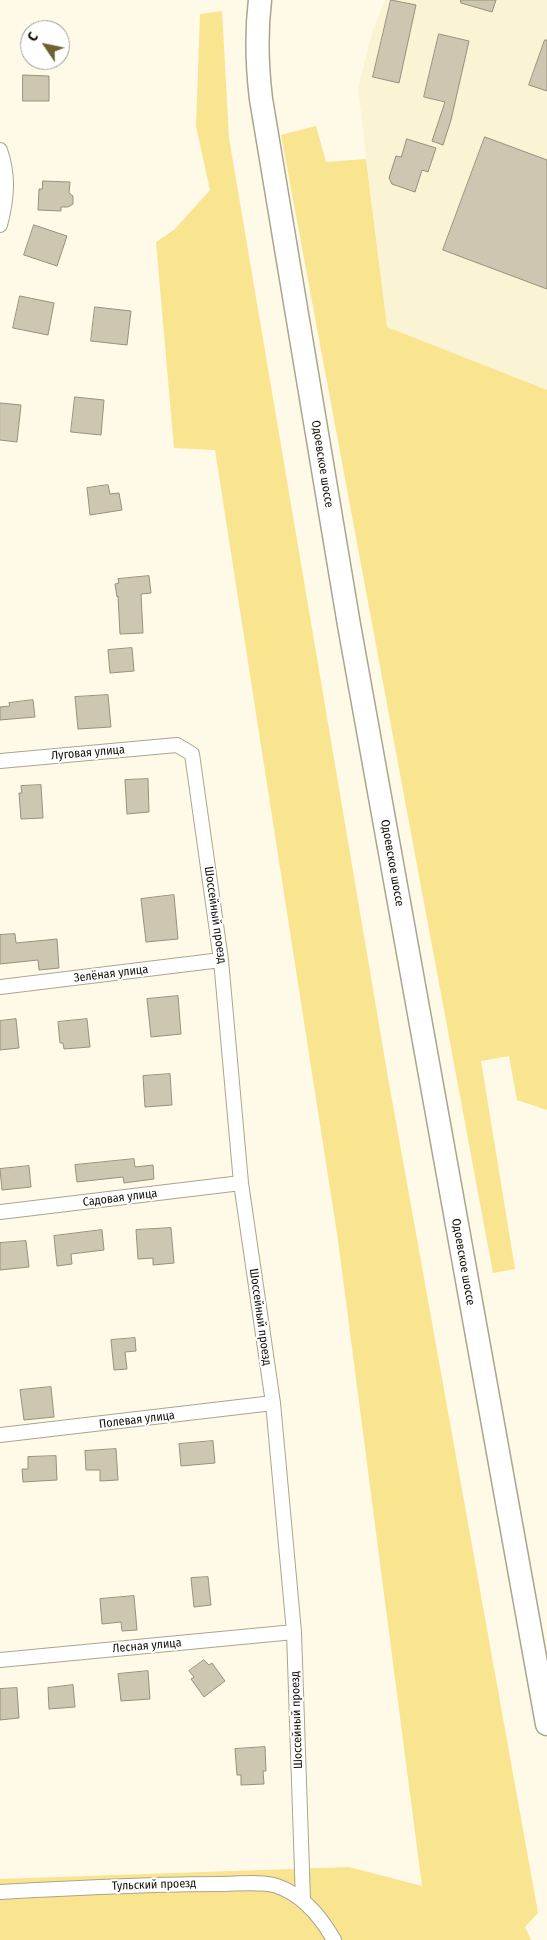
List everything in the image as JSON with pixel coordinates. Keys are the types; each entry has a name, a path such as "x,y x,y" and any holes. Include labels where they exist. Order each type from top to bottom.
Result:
{"main road":[{"name":"Одоевское шоссе","path":"260,0 257,50 261,99 349,625 547,1724"}],"street":[{"path":"0,150 5,166 6,200 0,224"},
{"name":"Луговая улица","path":"0,761 177,745"},
{"name":"Шоссейный проезд","path":"177,745 192,754 221,960 241,1183 273,1403 294,1632 303,1901"},
{"name":"Зелёная улица","path":"0,987 221,960"},
{"name":"Садовая улица","path":"0,1212 241,1183"},
{"name":"Полевая улица","path":"0,1435 273,1403"},
{"name":"Лесная улица","path":"0,1660 294,1632"},
{"name":"Тульский проезд","path":"0,1892 191,1884 272,1884 289,1891 303,1901 326,1925 334,1940"}],"shaded area":[{"path":"385,0 547,0 547,390 387,327 358,89 372,33"},
{"path":"222,11 229,138 387,1072 538,1913 525,1927 531,1940 0,1940 0,1879 349,1867 422,1886 338,1240 215,450 174,448 156,242 174,230 210,190 196,126 200,14"},
{"path":"316,126 326,162 366,159 387,327 547,390 547,1110 517,1100 509,1056 481,1061 515,1269 493,1273 281,135"}],"building":[{"path":"391,0 416,5 399,83 373,77"},
{"path":"461,0 496,0 492,12 461,3"},
{"path":"439,34 469,41 451,120 443,145 432,141 445,102 424,97"},
{"path":"545,40 547,40 547,91 529,85"},
{"path":"23,75 49,76 49,101 23,101"},
{"path":"485,137 547,160 547,289 443,250"},
{"path":"407,139 436,148 428,172 422,170 415,192 392,184 389,178 396,156 401,157"},
{"path":"43,181 70,182 69,193 73,196 73,204 68,207 61,207 61,211 38,210 39,189 42,189"},
{"path":"34,225 67,236 57,266 24,255"},
{"path":"20,296 54,303 48,335 13,328"},
{"path":"95,307 131,311 127,345 91,341"},
{"path":"75,397 104,400 101,435 71,432"},
{"path":"0,403 21,405 17,442 0,440"},
{"path":"108,485 110,494 119,493 122,510 90,515 87,488"},
{"path":"149,576 151,593 141,594 143,633 120,634 118,596 115,584 119,583 118,579"},
{"path":"132,648 134,671 110,673 108,650"},
{"path":"108,695 111,727 78,729 75,697"},
{"path":"33,700 35,717 0,720 0,707 10,706 9,703"},
{"path":"148,779 149,812 127,814 125,780"},
{"path":"41,785 43,818 21,819 19,793 22,793 21,786"},
{"path":"174,895 178,939 146,942 141,899"},
{"path":"15,934 16,943 57,939 59,968 39,970 38,960 0,964 0,935"},
{"path":"178,996 181,1034 151,1037 147,999"},
{"path":"16,1019 19,1048 0,1050 0,1021"},
{"path":"87,1019 90,1047 64,1049 63,1043 60,1043 58,1022"},
{"path":"170,1074 172,1105 145,1107 143,1076"},
{"path":"134,1159 135,1167 153,1165 154,1179 124,1183 123,1177 77,1182 75,1165"},
{"path":"29,1166 31,1187 2,1190 0,1169"},
{"path":"171,1228 174,1263 153,1265 153,1258 138,1259 136,1230"},
{"path":"102,1230 104,1250 71,1254 72,1264 57,1266 54,1236"},
{"path":"26,1241 29,1267 0,1270 0,1243"},
{"path":"135,1338 136,1351 125,1352 127,1369 114,1370 111,1340"},
{"path":"51,1387 54,1417 24,1420 20,1390"},
{"path":"213,1441 215,1463 181,1466 179,1444"},
{"path":"116,1449 118,1480 100,1481 100,1470 86,1470 85,1451"},
{"path":"56,1456 57,1480 23,1482 22,1469 28,1469 28,1457"},
{"path":"208,1577 211,1605 194,1607 191,1578"},
{"path":"134,1596 137,1630 122,1631 121,1622 102,1624 100,1599"},
{"path":"204,1660 209,1665 212,1663 225,1681 204,1697 191,1679 194,1677 189,1671"},
{"path":"148,1671 150,1699 121,1701 118,1674"},
{"path":"73,1685 75,1707 49,1709 48,1688"},
{"path":"17,1688 19,1718 0,1720 0,1689"},
{"path":"265,1747 266,1771 263,1771 264,1784 241,1785 241,1775 237,1775 235,1749"}]}
